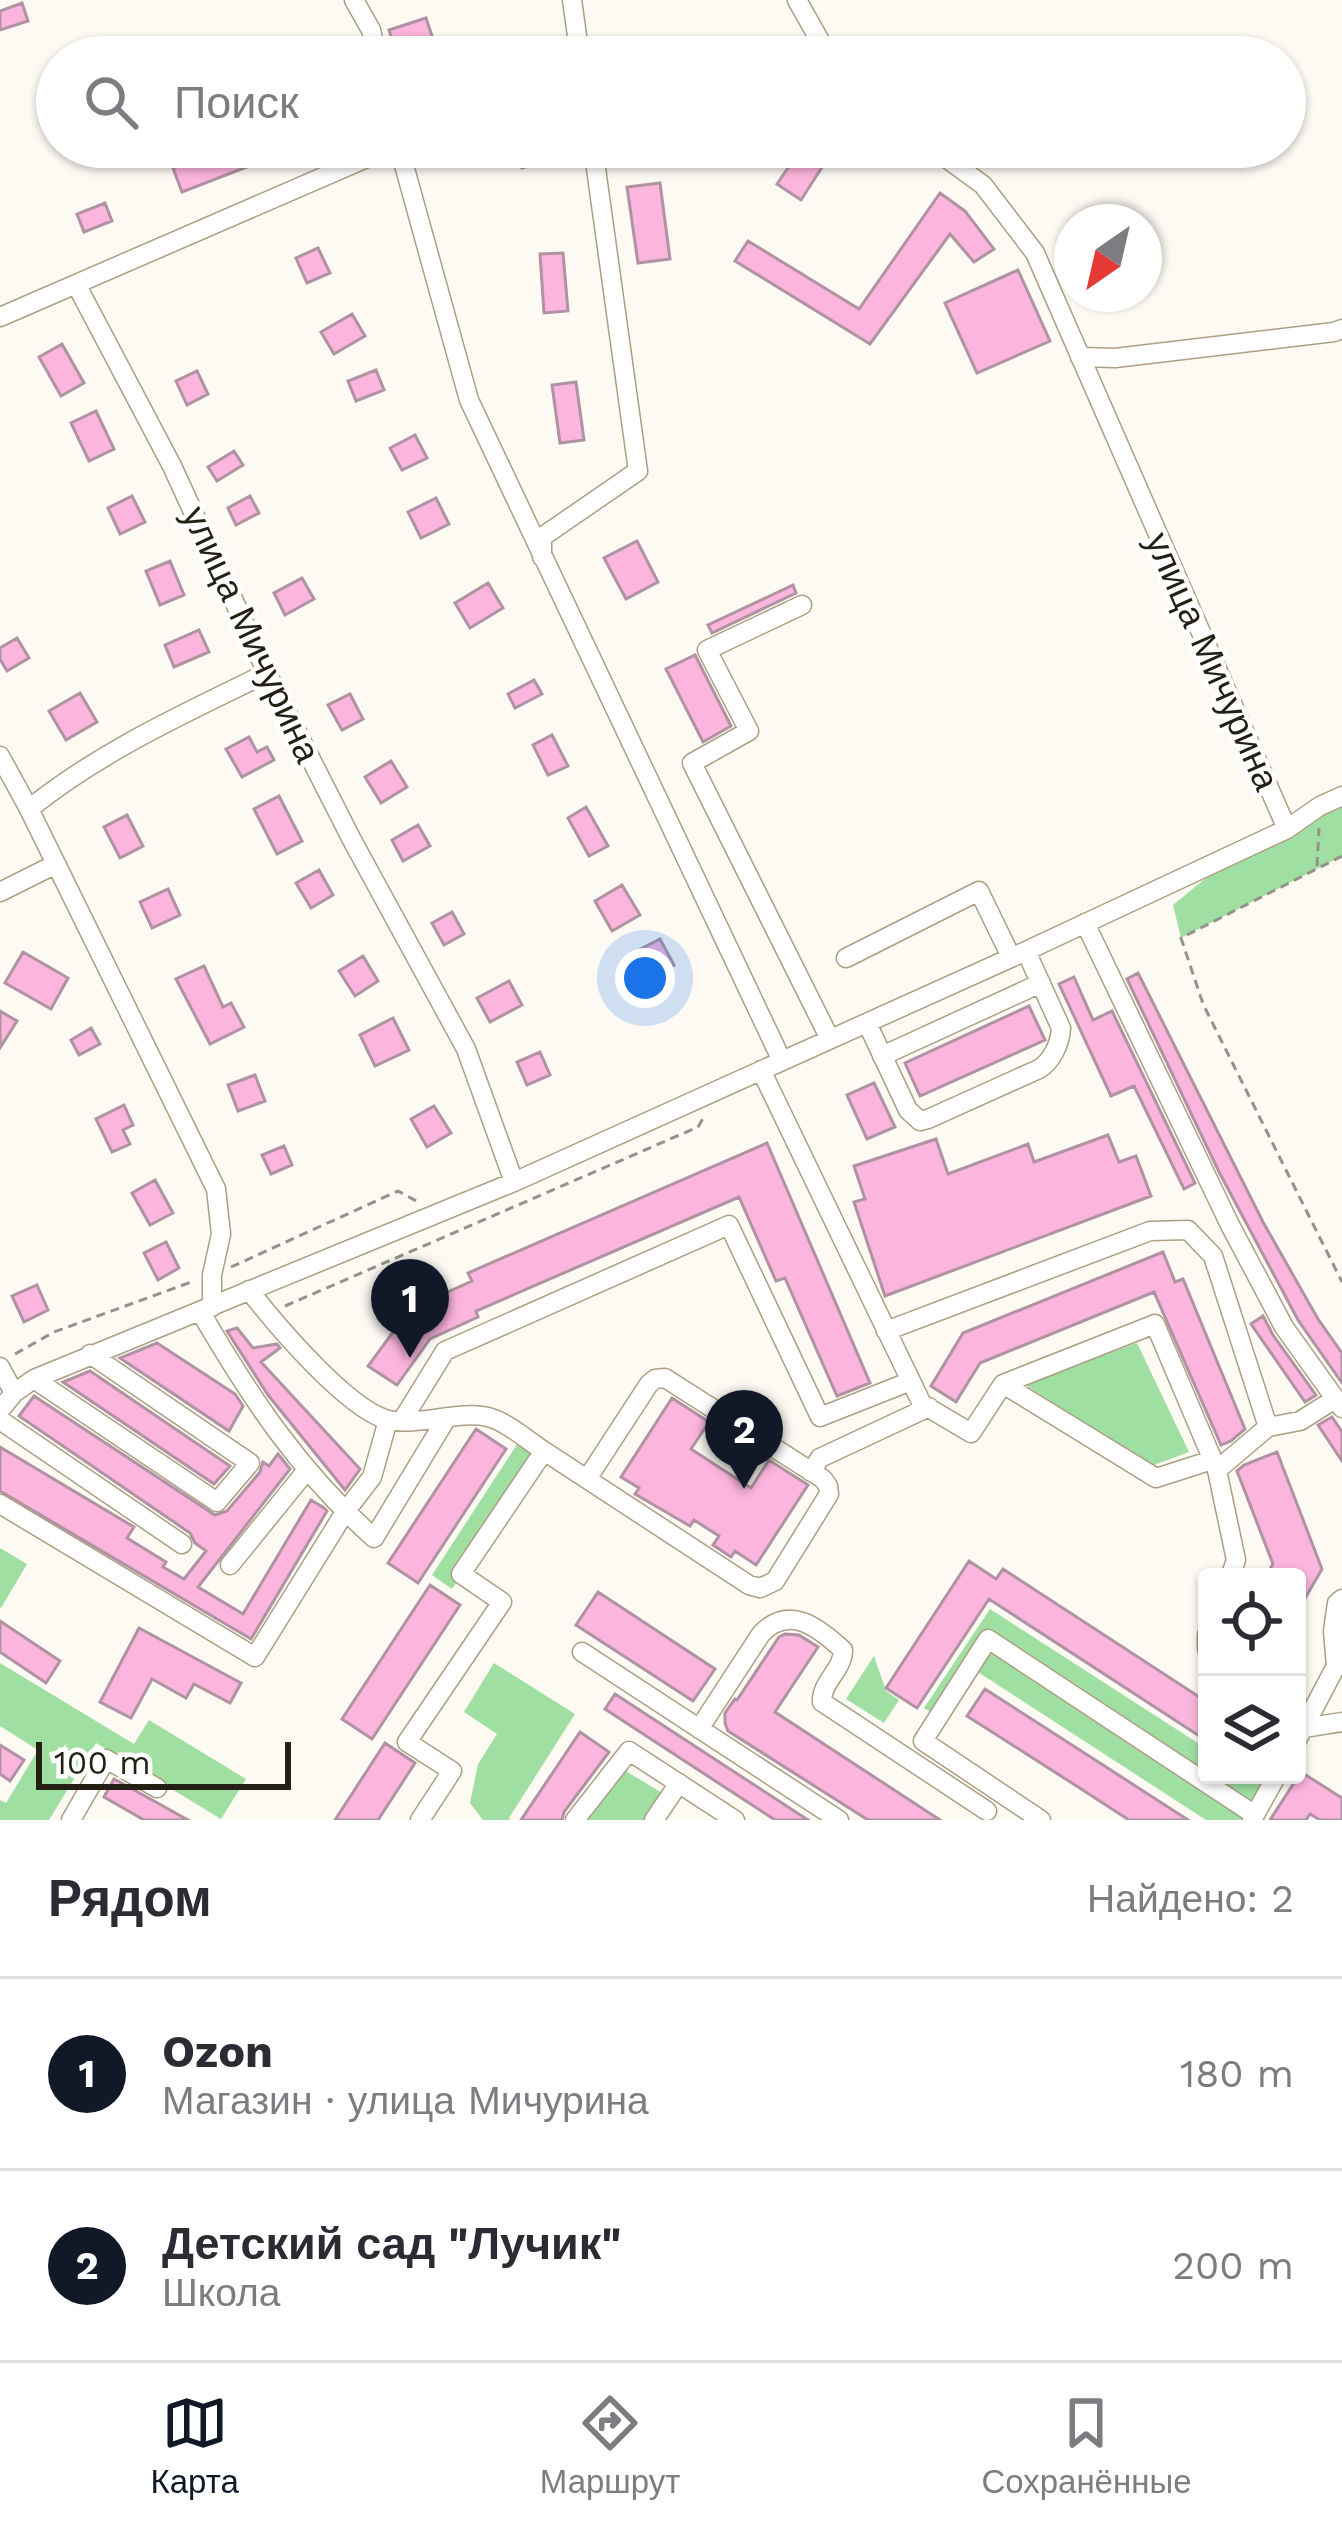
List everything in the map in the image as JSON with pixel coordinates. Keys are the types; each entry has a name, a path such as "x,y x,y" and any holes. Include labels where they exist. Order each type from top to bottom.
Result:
{"street":[{"path":"354,0 372,36"},
{"path":"572,0 577,36"},
{"path":"796,0 817,36"},
{"path":"0,316 347,168"},
{"path":"402,168 469,400 782,1061"},
{"path":"542,556 542,537 638,470 596,168"},
{"name":"улица Мичурина","path":"0,1410 34,1378 514,1182 1286,829 1034,253 983,185 960,168"},
{"name":"улица Мичурина","path":"76,284 172,466 267,673 352,841 466,1049 514,1182"},
{"path":"1080,357 1115,358 1342,328"},
{"path":"802,605 707,650 749,731 692,763 830,1040"},
{"path":"29,809 143,734 267,673"},
{"path":"0,756 216,1189 220,1234 206,1309 243,1386 307,1470 374,1538 446,1419"},
{"path":"1286,829 1342,796"},
{"path":"0,892 56,864"},
{"path":"846,958 980,891 1041,983 1060,1028 1052,1056 1039,1069 920,1121 908,1110 867,1022"},
{"path":"1003,1384 1156,1478 1214,1464 1268,1426 1300,1421 1339,1403 1284,1327 1230,1225 1085,923"},
{"path":"882,1056 1041,983"},
{"path":"761,1070 922,1403 971,1433 1003,1384 1155,1324 1214,1464 1236,1560 1233,1568"},
{"path":"0,1504 255,1657 372,1477 395,1420 445,1352 729,1225 820,1418 911,1381"},
{"path":"886,1330 1150,1231 1188,1230 1213,1256 1268,1426"},
{"path":"249,1290 279,1329 360,1406 395,1420 492,1418 749,1585 760,1588 775,1581 830,1494 812,1472 665,1378 650,1384 587,1479"},
{"path":"34,1378 217,1502 250,1462 90,1354"},
{"path":"1,1369 14,1394"},
{"path":"812,1472 820,1458 929,1408"},
{"path":"0,1420 182,1544"},
{"path":"420,1820 452,1772 407,1742 502,1602 461,1574 544,1450"},
{"path":"230,1565 307,1470"},
{"path":"1306,1718 1336,1666 1333,1631 1337,1603 1342,1599"},
{"path":"699,1729 761,1634 782,1618 796,1618 842,1650 841,1661 823,1689 822,1702 984,1816 1004,1795"},
{"path":"1041,1820 923,1742 988,1639 1254,1817 1272,1784"},
{"path":"582,1652 839,1820"},
{"path":"1306,1729 1342,1722"},
{"path":"575,1820 629,1751 735,1820"},
{"path":"71,1820 106,1759 157,1788"},
{"path":"654,1820 679,1783"}],"path":[{"path":"1316,868 1320,806"},
{"path":"1342,856 1181,938 1203,1004 1342,1282"},
{"path":"267,1313 698,1127 707,1111"},
{"path":"1,1369 14,1354 54,1332 212,1275 398,1191 420,1203"}],"green space":[{"path":"1342,796 1342,856 1181,938 1173,905 1206,878"},
{"path":"1137,1343 1189,1452 1149,1467 1024,1384"},
{"path":"518,1443 540,1457 452,1589 432,1575"},
{"path":"0,1548 27,1564 1,1608 0,1607"},
{"path":"990,1609 1198,1743 1198,1784 1262,1784 1270,1789 1252,1820 1206,1820 970,1667 938,1717 924,1708"},
{"path":"874,1656 886,1691 899,1700 884,1723 846,1699"},
{"path":"0,1663 134,1744 149,1720 246,1779 221,1819 96,1743 49,1820 0,1820 0,1800 6,1803 38,1750 0,1726"},
{"path":"494,1663 575,1714 510,1820 483,1820 470,1803 478,1764 497,1734 464,1712"},
{"path":"624,1770 664,1794 646,1820 585,1820"}],"building":[{"path":"22,3 28,21 0,30 0,11"},
{"path":"426,18 432,36 391,36 389,30"},
{"path":"173,168 244,168 182,192"},
{"path":"788,168 822,168 801,200 777,184"},
{"path":"660,183 670,259 638,263 627,187"},
{"path":"940,193 965,211 994,249 974,262 950,234 870,344 735,261 748,241 859,309"},
{"path":"105,203 112,221 84,232 77,214"},
{"path":"318,248 330,273 307,283 296,258"},
{"path":"563,253 568,311 544,313 540,254"},
{"path":"1018,270 1050,341 977,373 945,303"},
{"path":"352,314 365,336 334,354 321,332"},
{"path":"62,344 84,383 61,396 39,357"},
{"path":"376,370 384,390 356,401 348,381"},
{"path":"197,371 208,394 187,405 176,381"},
{"path":"576,382 584,440 560,443 552,385"},
{"path":"96,411 114,449 89,461 71,423"},
{"path":"415,435 427,458 402,470 390,448"},
{"path":"234,451 243,465 217,481 208,467"},
{"path":"132,496 145,522 120,534 108,508"},
{"path":"250,496 259,513 236,525 228,508"},
{"path":"436,498 449,524 421,538 408,512"},
{"path":"637,541 658,582 626,599 604,558"},
{"path":"170,561 184,595 160,605 146,571"},
{"path":"302,578 314,599 285,615 274,593"},
{"path":"488,583 503,608 470,628 455,603"},
{"path":"793,585 796,593 712,633 708,625"},
{"path":"199,630 209,652 174,667 165,645"},
{"path":"17,638 29,658 7,671 0,648"},
{"path":"695,655 731,726 703,742 666,669"},
{"path":"534,680 542,694 515,708 508,694"},
{"path":"80,693 97,722 66,740 49,711"},
{"path":"350,694 363,719 342,730 328,705"},
{"path":"552,735 568,766 548,775 533,745"},
{"path":"249,737 257,752 267,747 274,760 242,777 226,749"},
{"path":"391,761 407,787 381,803 365,777"},
{"path":"279,796 302,841 277,854 254,809"},
{"path":"586,807 608,846 589,856 568,818"},
{"path":"127,815 143,846 120,858 104,827"},
{"path":"418,825 430,846 403,861 392,840"},
{"path":"319,870 333,895 311,908 296,883"},
{"path":"622,885 640,915 612,931 595,901"},
{"path":"168,889 180,915 152,928 140,902"},
{"path":"452,912 464,934 444,945 432,923"},
{"path":"660,939 674,965 649,978 635,952"},
{"path":"23,952 68,978 51,1009 5,983"},
{"path":"363,956 378,981 355,996 339,971"},
{"path":"204,966 223,1007 231,1003 244,1027 210,1044 176,979"},
{"path":"1138,973 1263,1222 1342,1353 1342,1383 1298,1320 1219,1172 1127,979"},
{"path":"1074,977 1093,1020 1112,1011 1195,1183 1184,1189 1134,1086 1111,1096 1059,984"},
{"path":"509,981 522,1005 490,1022 477,998"},
{"path":"1029,1006 1045,1040 920,1096 905,1063"},
{"path":"0,1011 17,1021 0,1048"},
{"path":"393,1018 409,1050 375,1066 360,1035"},
{"path":"91,1028 100,1044 79,1055 71,1040"},
{"path":"540,1052 550,1075 527,1085 517,1062"},
{"path":"255,1075 265,1101 238,1111 228,1085"},
{"path":"874,1083 895,1127 867,1139 847,1095"},
{"path":"124,1105 133,1125 123,1130 130,1144 112,1152 96,1119"},
{"path":"434,1106 451,1133 427,1147 411,1119"},
{"path":"1108,1135 1119,1162 1136,1156 1151,1196 885,1296 854,1202 865,1199 854,1166 936,1139 948,1174 1028,1144 1034,1162"},
{"path":"767,1143 870,1383 837,1396 785,1278 776,1281 739,1197 476,1311 478,1317 430,1339 397,1385 368,1366 410,1309 472,1281 468,1273"},
{"path":"284,1146 292,1165 271,1174 262,1155"},
{"path":"155,1180 173,1213 150,1225 132,1193"},
{"path":"166,1242 179,1268 158,1280 144,1253"},
{"path":"1163,1252 1175,1282 1183,1279 1245,1429 1231,1441 1221,1445 1154,1292 980,1363 956,1402 931,1386 963,1333"},
{"path":"37,1285 48,1310 24,1322 12,1296"},
{"path":"1263,1316 1316,1395 1305,1402 1251,1324"},
{"path":"237,1328 253,1348 277,1344 280,1348 261,1362 360,1469 345,1490 268,1395 227,1331"},
{"path":"157,1343 235,1394 243,1406 229,1431 120,1358"},
{"path":"90,1371 230,1466 214,1484 63,1382"},
{"path":"34,1396 215,1515 227,1511 263,1462 269,1466 278,1454 290,1469 198,1587 243,1614 311,1500 324,1508 327,1511 251,1639 0,1491 0,1447 134,1527 127,1538 184,1579 206,1551 190,1533 19,1416"},
{"path":"672,1398 709,1422 691,1449 751,1488 769,1460 808,1485 756,1565 735,1551 731,1557 713,1545 719,1536 694,1520 690,1526 635,1494 639,1488 621,1477"},
{"path":"1332,1417 1342,1432 1342,1461 1318,1425"},
{"path":"476,1429 506,1449 418,1583 388,1563"},
{"path":"1277,1452 1322,1569 1306,1597 1306,1568 1271,1568 1273,1564 1237,1471"},
{"path":"969,1561 996,1579 1003,1569 1198,1696 1198,1735 989,1599 917,1708 886,1688"},
{"path":"430,1585 460,1605 372,1739 342,1719"},
{"path":"598,1592 715,1669 693,1701 576,1625"},
{"path":"0,1621 60,1661 46,1683 0,1652"},
{"path":"139,1628 241,1683 230,1703 194,1684 186,1698 152,1679 131,1718 100,1702"},
{"path":"785,1634 799,1635 818,1647 775,1712 940,1820 868,1820 728,1731 725,1713"},
{"path":"985,1689 1188,1820 1129,1820 967,1716"},
{"path":"615,1694 808,1820 775,1820 605,1709"},
{"path":"580,1732 609,1752 562,1820 521,1820"},
{"path":"385,1743 415,1763 378,1820 335,1820"},
{"path":"0,1745 24,1760 10,1781 0,1774"},
{"path":"1306,1775 1342,1798 1342,1820 1320,1820 1310,1814 1306,1820 1270,1820 1293,1784 1306,1784"},
{"path":"114,1779 188,1820 144,1820 104,1797"}],"place":[{"name":"Ozon","path":"410,1358"},
{"name":"Детский сад \"Лучик\"","path":"744,1489"}]}
